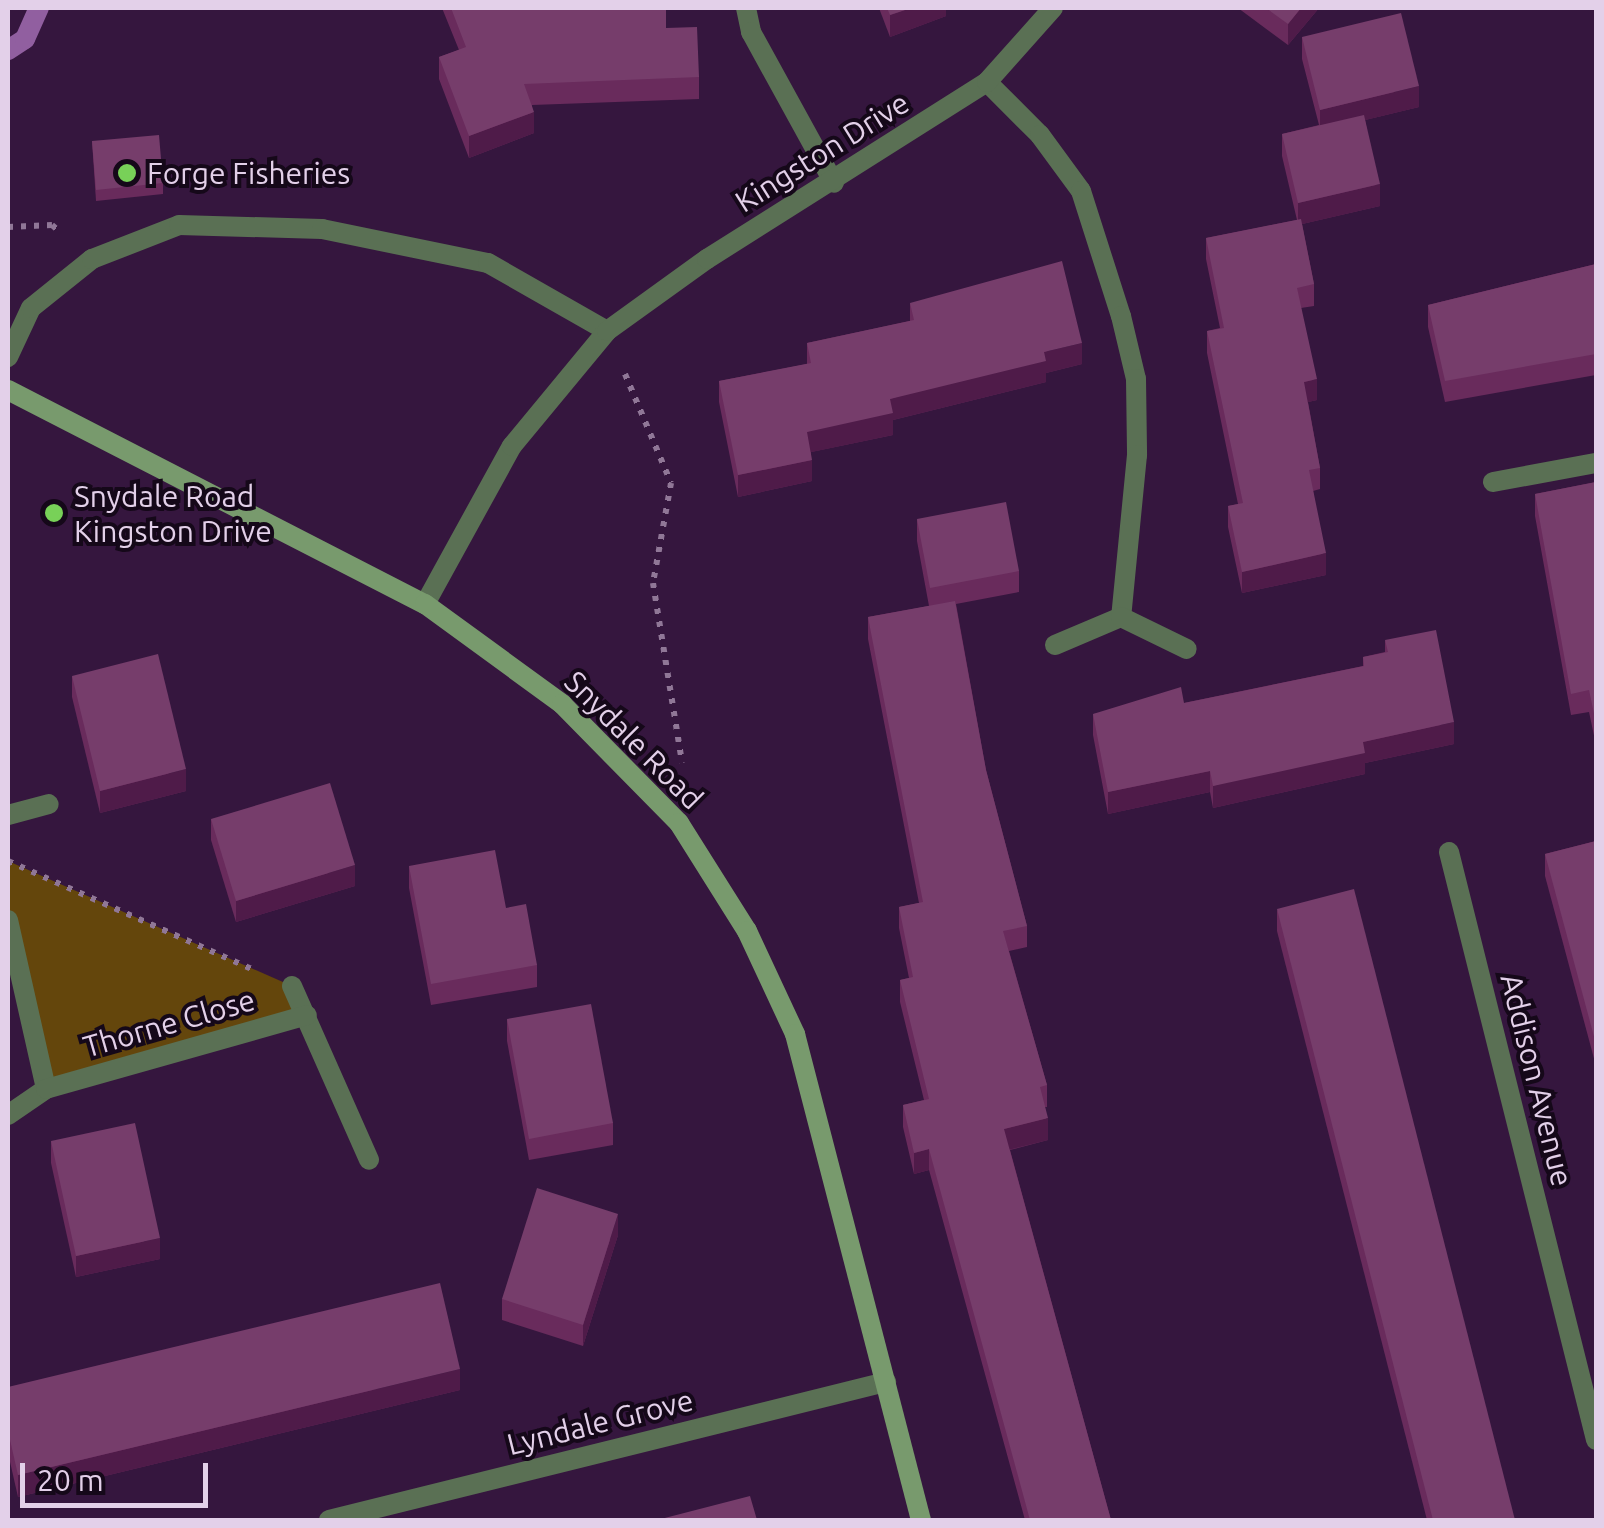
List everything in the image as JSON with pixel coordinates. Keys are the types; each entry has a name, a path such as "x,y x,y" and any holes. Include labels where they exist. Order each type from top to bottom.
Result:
{"street":[{"path":"746,8 750,32 834,183"},
{"name":"Kingston Drive","path":"425,604 512,446 607,331 707,260 834,183 987,82 1053,8"},
{"path":"987,82 1040,134 1082,191 1122,316 1136,379 1137,455 1121,616"},
{"path":"8,357 31,308 92,260 179,225 322,229 488,263 607,331"},
{"name":"Snydale Road","path":"8,390 425,604 562,704 679,824 747,930 796,1034 921,1520"},
{"path":"1494,482 1596,463"},
{"path":"1055,645 1121,616 1188,649"},
{"path":"8,815 50,804"},
{"name":"Addison Avenue","path":"1449,852 1596,1440"},
{"path":"8,920 46,1089"},
{"name":"Thorne Close","path":"292,986 308,1014 369,1160"},
{"name":"Thorne Close","path":"8,1114 46,1089 308,1014"},
{"name":"Lyndale Grove","path":"329,1520 886,1382"}],"path":[{"path":"607,331 671,483 653,583 683,742 679,824"},
{"path":"8,862 292,986"}],"shaded area":[{"path":"8,861 292,986 307,1015 46,1089 8,920"}],"building":[{"path":"451,8 666,8 666,28 697,27 699,77 524,84 534,112 469,136 439,57 466,47"},
{"path":"887,8 911,8 890,15"},
{"path":"1266,8 1301,8 1288,24"},
{"path":"1401,13 1419,86 1320,110 1302,37"},
{"path":"1364,115 1380,184 1298,203 1282,134"},
{"name":"Forge Fisheries","path":"159,135 163,183 96,190 92,141"},
{"path":"1301,219 1314,284 1297,288 1317,379 1304,382 1320,468 1309,470 1326,553 1242,572 1228,506 1243,503 1207,331 1224,328 1206,238"},
{"path":"1062,261 1082,343 1044,352 1046,361 890,399 893,413 807,432 812,460 738,475 719,381 811,363 807,343 914,320 910,303"},
{"path":"1596,264 1596,354 1445,381 1428,305"},
{"path":"1596,482 1596,723 1589,690 1571,694 1535,494"},
{"path":"1006,502 1019,571 930,588 917,519"},
{"path":"955,601 986,770 1027,926 1003,931 1047,1085 1040,1087 1048,1118 1004,1129 1111,1520 1030,1520 929,1149 914,1153 903,1105 929,1099 900,980 913,977 899,907 923,902 868,617"},
{"path":"1436,630 1454,722 1363,742 1365,753 1213,786 1210,771 1108,792 1093,714 1181,687 1184,703 1364,666 1363,657 1388,652 1385,640"},
{"path":"158,654 186,769 100,791 72,676"},
{"path":"330,783 355,865 236,901 211,819"},
{"path":"1596,841 1596,1044 1545,854"},
{"path":"495,850 506,908 526,904 537,965 431,984 409,866"},
{"path":"1354,889 1515,1520 1433,1520 1277,909"},
{"path":"591,1004 613,1123 529,1139 507,1019"},
{"path":"135,1123 160,1238 76,1256 51,1141"},
{"path":"537,1188 618,1214 583,1325 502,1299"},
{"path":"440,1283 460,1369 18,1475 8,1431 8,1387"},
{"path":"750,1496 757,1520 657,1520"}],"waterway":[{"path":"8,50 25,39 39,8"}],"place":[{"name":"Forge Fisheries","path":"127,173"},
{"name":"Snydale Road Kingston Drive","path":"54,513"}]}
